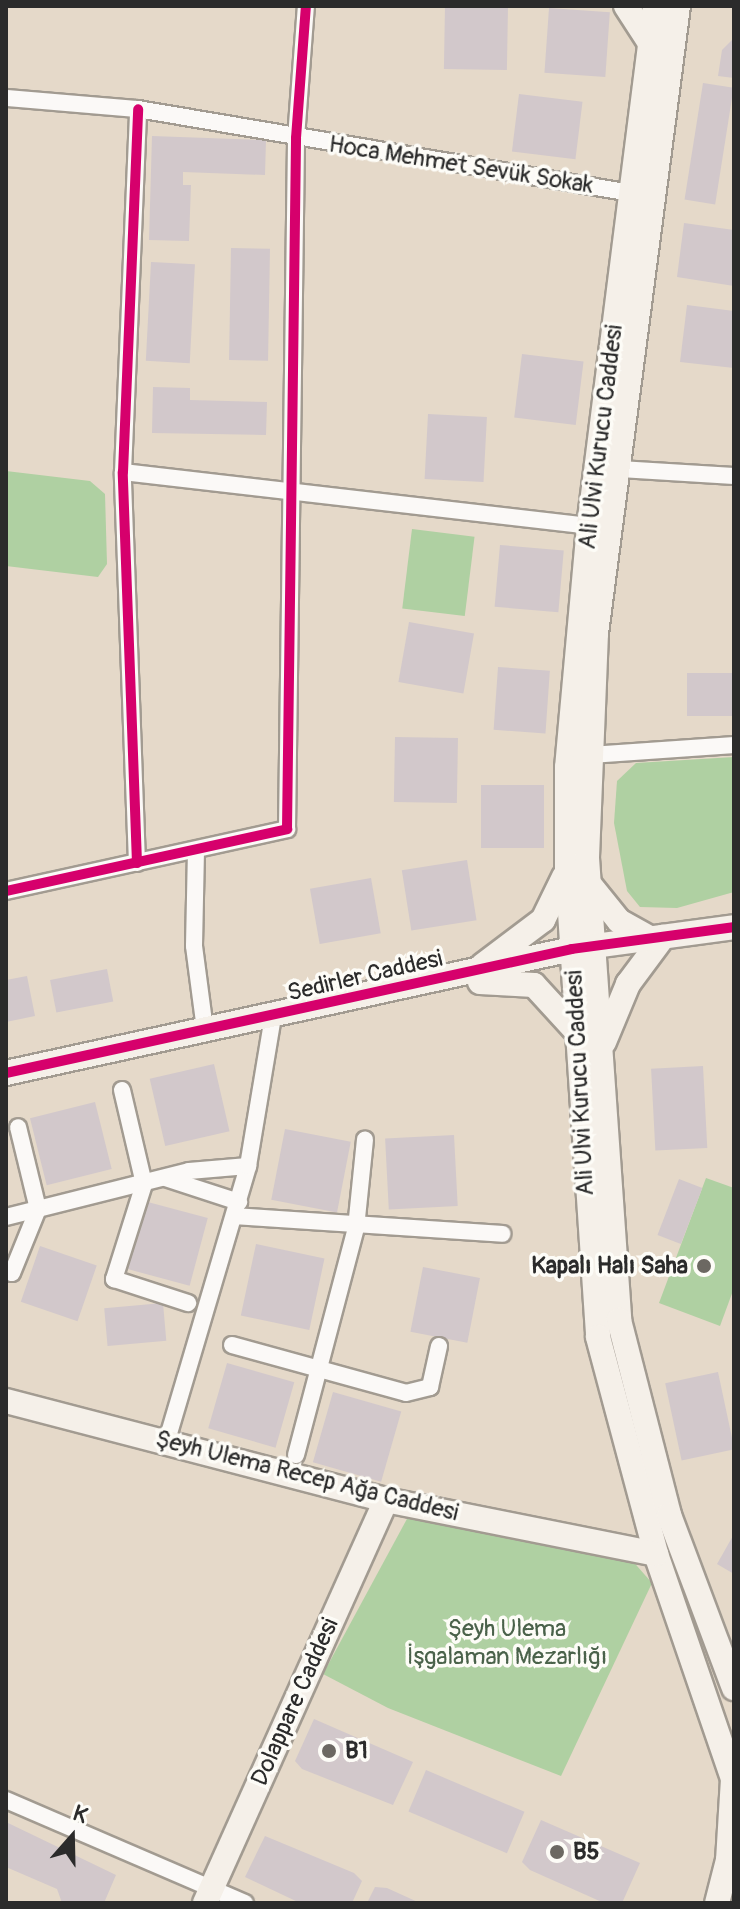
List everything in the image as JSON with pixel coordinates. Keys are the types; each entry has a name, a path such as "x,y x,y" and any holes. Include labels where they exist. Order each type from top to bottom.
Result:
{"main road":[{"path":"626,6 650,43"},
{"name":"Ali Ulvi Kurucu Caddesi","path":"655,6 589,526 567,767 567,867 601,1052 619,1320 669,1515 727,1642 734,1688"},
{"name":"Ali Ulvi Kurucu Caddesi","path":"678,6 620,469 596,633 590,885 577,1032 598,1337 656,1554 733,1779 728,1860 717,1903"},
{"path":"475,972 543,920 567,867"},
{"path":"590,885 619,921 658,938 628,984 601,1052"},
{"name":"Sedirler Caddesi","path":"6,1073 583,948 734,927"},
{"path":"394,990 511,980 534,985 577,1032"},
{"name":"Şeyh Ulema Recep Ağa Caddesi","path":"6,1401 167,1440 386,1500 656,1554"},
{"name":"Dolappare Caddesi","path":"208,1896 386,1500"}],"street":[{"path":"6,891 287,829 296,138 306,6"},
{"name":"Hoca Mehmet Sevük Sokak","path":"6,98 138,109 631,193"},
{"path":"137,863 123,472 138,109"},
{"path":"620,469 734,476"},
{"path":"123,472 292,494 589,526"},
{"path":"591,755 734,745"},
{"path":"196,850 194,946 205,1029"},
{"path":"167,1440 248,1166 273,1017"},
{"path":"122,1090 144,1184 114,1279 188,1303"},
{"path":"6,1271 12,1273 38,1209 18,1127"},
{"path":"296,1455 356,1228 365,1139"},
{"path":"6,1217 165,1178 248,1166"},
{"path":"165,1178 237,1209 356,1228 502,1234"},
{"path":"232,1345 406,1393 430,1387 439,1346"},
{"path":"6,1800 208,1896 245,1903"}],"green space":[{"path":"6,471 90,481 105,494 107,564 98,577 6,566"},
{"path":"412,529 475,537 465,616 402,608"},
{"path":"734,757 734,892 677,908 640,907 627,891 614,823 617,781 636,763"},
{"name":"Kapalı Halı Saha","path":"706,1178 734,1188 734,1288 720,1326 659,1303"},
{"name":"Şeyh Ulema İşgalaman Mezarlığı","path":"408,1517 630,1558 652,1583 561,1776 388,1708 323,1674"}],"building":[{"path":"445,6 508,7 507,70 444,69"},
{"path":"549,8 610,12 605,77 544,73"},
{"path":"734,38 734,78 718,76 722,50"},
{"path":"703,83 734,88 715,204 685,200"},
{"path":"519,94 583,102 575,159 512,152"},
{"path":"152,136 266,140 265,175 183,172 183,185 191,185 189,241 149,240"},
{"path":"684,223 734,230 734,286 677,277"},
{"path":"231,248 270,249 268,361 229,360"},
{"path":"151,262 195,264 190,363 146,361"},
{"path":"687,305 734,311 734,368 680,362"},
{"path":"522,354 584,362 576,425 514,418"},
{"path":"153,387 190,388 190,400 267,402 266,435 152,433"},
{"path":"428,414 487,417 484,482 425,479"},
{"path":"500,545 564,551 558,612 495,607"},
{"path":"409,622 474,633 463,694 398,682"},
{"path":"498,667 550,671 545,733 494,730"},
{"path":"687,673 734,673 734,716 687,716"},
{"path":"395,737 458,738 457,803 394,802"},
{"path":"481,785 544,785 544,848 481,848"},
{"path":"467,860 477,920 411,931 402,870"},
{"path":"371,878 381,933 320,944 310,889"},
{"path":"107,969 113,1001 56,1012 50,980"},
{"path":"27,976 35,1016 6,1022 6,980"},
{"path":"214,1064 230,1131 165,1146 150,1079"},
{"path":"703,1066 707,1148 655,1151 651,1069"},
{"path":"95,1102 112,1169 47,1185 30,1118"},
{"path":"285,1129 351,1142 337,1212 271,1200"},
{"path":"454,1135 458,1206 389,1210 385,1139"},
{"path":"679,1179 702,1188 681,1244 657,1235"},
{"path":"144,1201 208,1218 190,1286 126,1269"},
{"path":"256,1244 324,1259 309,1330 241,1315"},
{"path":"40,1246 97,1266 78,1321 21,1302"},
{"path":"423,1267 480,1278 467,1343 410,1332"},
{"path":"163,1303 166,1341 108,1346 104,1308"},
{"path":"227,1363 294,1382 276,1448 208,1428"},
{"path":"718,1372 734,1449 682,1461 665,1383"},
{"path":"333,1392 401,1412 381,1482 313,1462"},
{"path":"734,1534 734,1574 717,1564"},
{"path":"314,1719 413,1762 393,1805 302,1769 295,1761"},
{"path":"426,1770 524,1812 507,1853 408,1811"},
{"path":"541,1820 640,1863 622,1903 604,1903 530,1870 522,1862"},
{"path":"6,1822 116,1875 104,1903 62,1903 57,1889 6,1867"},
{"path":"265,1836 354,1873 362,1881 352,1903 300,1903 245,1877"},
{"path":"375,1887 387,1888 420,1903 367,1903"}],"cycle path":[{"path":"6,891 287,829 296,138 306,6"},
{"path":"137,863 123,472 138,109"},
{"path":"6,1073 572,949 734,927"}],"place":[{"name":"Kapalı Halı Saha","path":"704,1266"},
{"name":"B1","path":"329,1751"},
{"name":"B5","path":"557,1852"}]}
